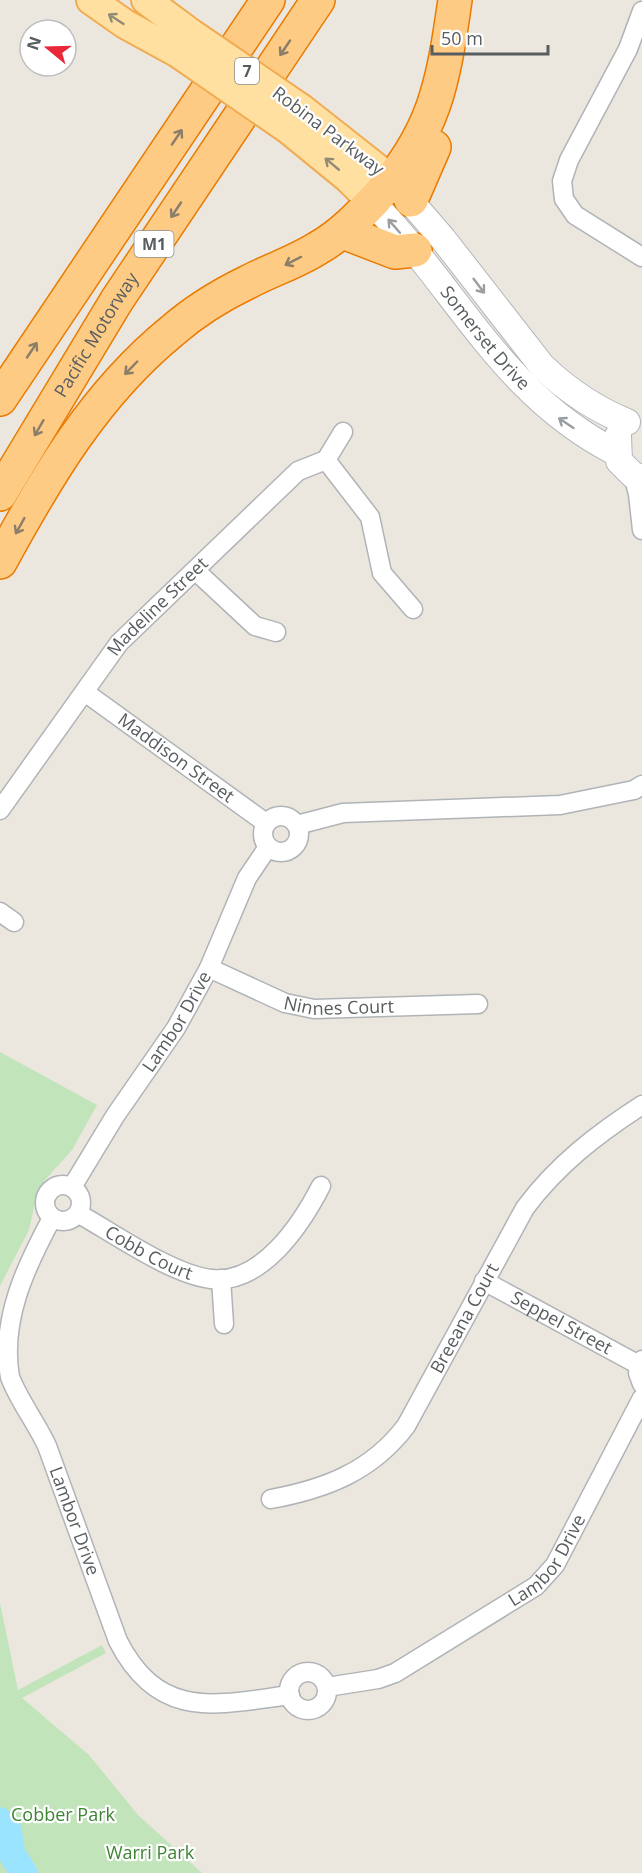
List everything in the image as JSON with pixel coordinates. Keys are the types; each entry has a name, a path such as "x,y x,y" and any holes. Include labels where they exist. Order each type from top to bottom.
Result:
{"highway":[{"name":"M1","path":"0,399 268,0"},
{"name":"Pacific Motorway","path":"0,494 117,300 318,0"},
{"path":"0,562 43,485 74,437 95,408 143,355 200,309 249,281 318,249 392,194 445,121 460,68 451,33 455,0"},
{"path":"343,231 395,252 415,250"}],"main road":[{"name":"Robina Parkway","path":"91,0 125,24 185,43"},
{"name":"Robina Parkway","path":"146,0 185,43 295,119 392,194"},
{"name":"Somerset Drive","path":"392,194 415,250 524,388 559,419 617,453"},
{"name":"Somerset Drive","path":"392,194 556,380 602,412 634,419"},
{"name":"Somerset Drive","path":"634,419 618,436 617,453 624,469 638,476"}],"street":[{"path":"642,11 628,49 568,160 562,181 564,199 575,215 642,257"},
{"path":"343,432 326,460 370,517 382,573 413,609"},
{"name":"Madeline Street","path":"0,810 86,693 119,643 298,471 326,460"},
{"path":"638,476 642,530"},
{"path":"196,571 255,626 276,632"},
{"name":"Maddison Street","path":"86,693 266,823"},
{"path":"297,825 343,813 560,805 634,790 642,785"},
{"path":"286,816 297,825 299,836 294,847 278,852 268,847 262,835 266,823 271,818 286,816"},
{"name":"Lambor Drive","path":"72,1187 115,1116 176,1028 209,968 247,878 268,847"},
{"name":"Ninnes Court","path":"209,968 285,1003 314,1009 478,1004"},
{"name":"Breeana Court","path":"271,1499 322,1488 387,1449 406,1426 514,1226 550,1177 594,1137 642,1105"},
{"path":"61,1185 72,1187 81,1196 79,1214 67,1222 52,1218 45,1208 47,1195 61,1185"},
{"path":"224,1324 221,1279 244,1272 270,1255 304,1216 321,1186"},
{"name":"Cobb Court","path":"79,1214 177,1269 202,1277 221,1279"},
{"name":"Lambor Drive","path":"52,1218 11,1297 4,1334 4,1356 16,1391 38,1424 47,1446 127,1660 158,1690 175,1698 212,1705 290,1695"},
{"name":"Seppel Street","path":"484,1281 641,1362"},
{"path":"641,1362 638,1373 642,1384"},
{"name":"Lambor Drive","path":"327,1687 378,1679 395,1673 536,1586 555,1565 642,1398"},
{"path":"305,1672 321,1676 327,1687 323,1703 314,1709 299,1707 290,1695 294,1679 305,1672"}],"green space":[{"path":"0,1052 97,1105 72,1150 45,1180 36,1198 29,1230 0,1286"},
{"name":"Cobber Park","path":"0,1603 18,1690 102,1645 106,1653 22,1698 89,1755 138,1815 202,1873 0,1873"}],"waterway":[{"path":"0,1821 8,1830 12,1854 24,1873"}],"park label":[{"name":"Warri Park","path":"150,1853"}]}
